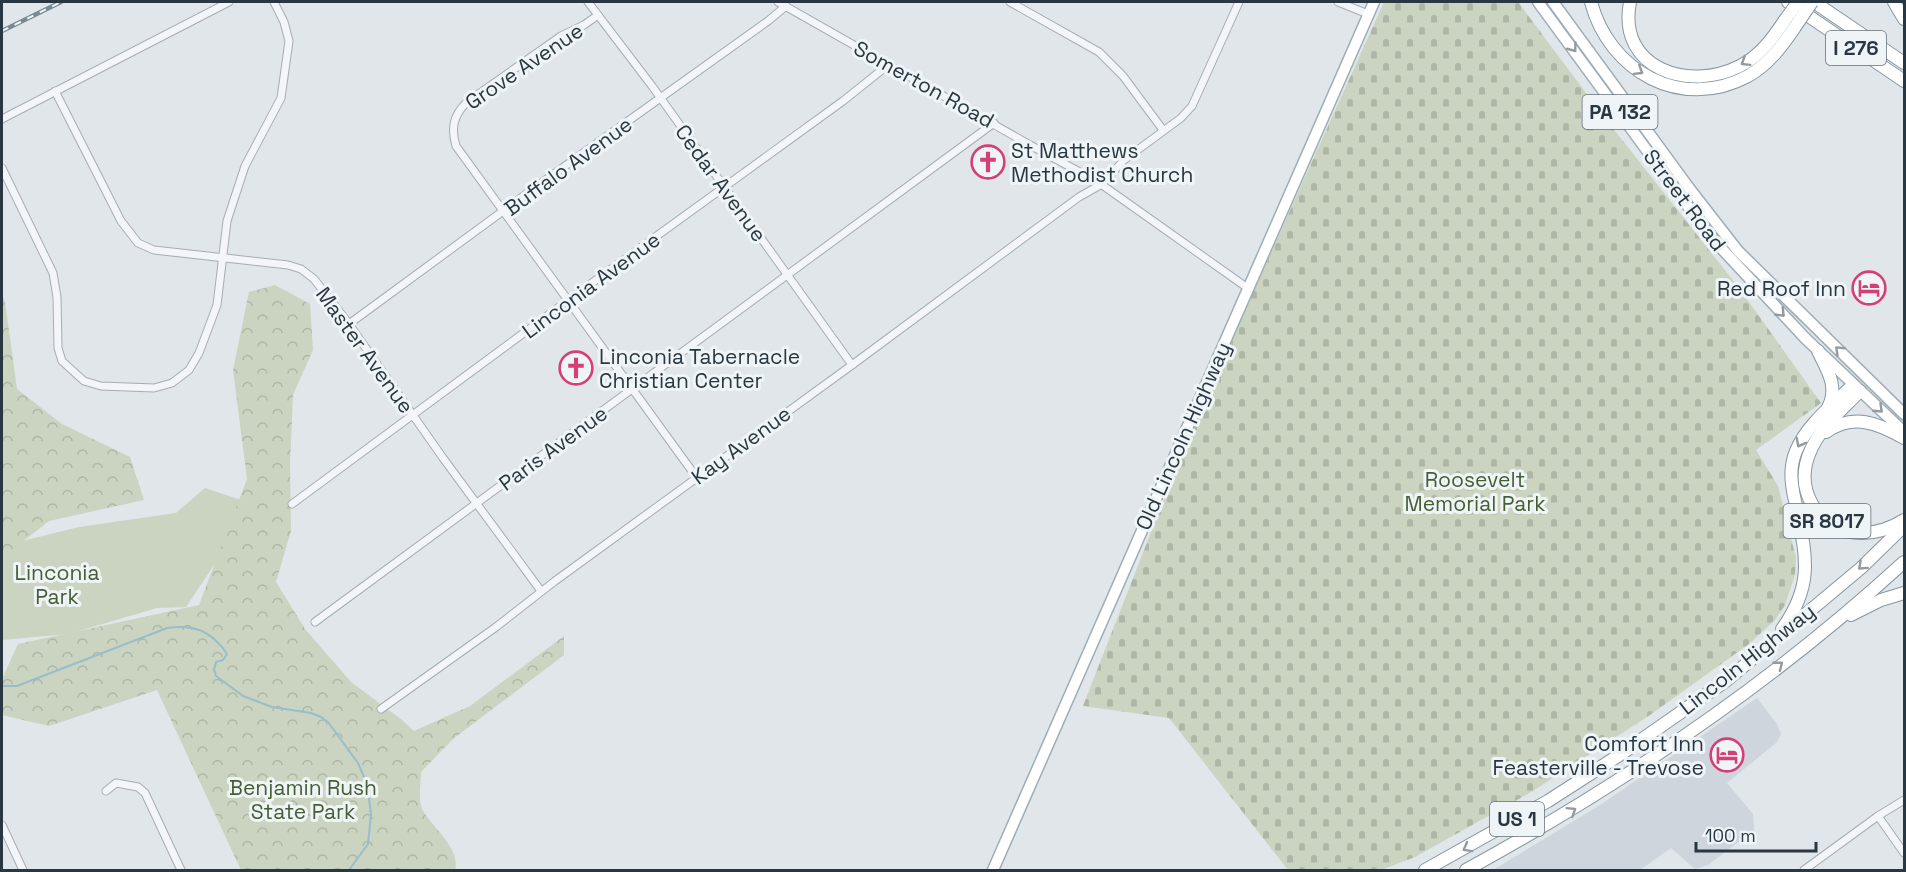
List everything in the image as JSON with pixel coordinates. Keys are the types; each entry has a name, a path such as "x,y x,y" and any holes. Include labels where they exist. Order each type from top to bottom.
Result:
{"highway":[{"path":"1591,2 1600,29 1621,58 1639,72 1661,83 1686,88 1724,85 1748,76 1776,53 1798,2"},
{"path":"1630,2 1628,16 1630,31 1639,51 1649,62 1660,69 1688,76 1721,73 1742,65 1813,2"},
{"path":"1784,2 1808,15"},
{"name":"I 276","path":"1788,2 1905,81"},
{"name":"I 276","path":"1813,2 1905,63"},
{"path":"1894,2 1905,20"},
{"path":"1818,351 1834,388 1832,400 1826,412"},
{"path":"1772,642 1797,604 1806,569 1792,485 1794,458 1806,432 1826,412 1857,388"},
{"path":"1813,446 1857,388"},
{"path":"1813,446 1831,428 1857,421 1874,423 1905,438"},
{"name":"SR 8017","path":"1813,446 1806,464 1805,482 1814,508 1827,522 1842,530 1858,534 1887,530 1905,520"},
{"name":"Lincoln Highway","path":"1425,870 1511,823 1620,754 1727,680 1861,568 1905,526"},
{"name":"Lincoln Highway","path":"1467,870 1566,814 1632,773 1738,698 1905,562"},
{"path":"1812,640 1863,608 1905,593"}],"main road":[{"name":"Old Lincoln Highway","path":"993,870 1374,2"},
{"name":"Street Road","path":"1538,2 1704,229 1818,351 1905,432"},
{"name":"Street Road","path":"1553,2 1738,251 1905,414"},
{"path":"1857,388 1868,379"}],"street":[{"path":"2,118 229,2"},
{"path":"2,168 53,273 57,297 58,348 62,361 84,381 101,386 154,388 172,383 189,370 199,353 217,305 227,221 244,166 281,98 289,41 284,22 274,2"},
{"name":"Cedar Avenue","path":"588,2 852,365"},
{"name":"Somerton Road","path":"778,2 1102,184 1249,289"},
{"path":"1010,2 1099,52 1123,76 1163,130"},
{"name":"Kay Avenue","path":"381,709 496,627 1079,197 1102,184 1124,160 1181,118 1192,106 1239,2"},
{"path":"1338,2 1368,14"},
{"name":"Buffalo Avenue","path":"349,324 786,6"},
{"name":"Grove Avenue","path":"503,213 456,146 453,135 457,112 466,103 551,43 584,26 598,15"},
{"name":"Linconia Avenue","path":"292,504 843,101 888,65"},
{"name":"Master Avenue","path":"55,91 121,221 138,243 154,250 288,265 301,269 314,279 542,591"},
{"name":"Paris Avenue","path":"315,622 789,276 994,123"},
{"path":"503,213 697,478"},
{"path":"106,791 116,783 138,787 146,793 182,870"},
{"path":"1804,870 1878,816 1905,800"},
{"path":"1878,816 1905,854"},
{"path":"2,825 22,870"}],"shaded area":[{"path":"1757,698 1777,724 1781,734 1777,742 1727,783 1753,814 1754,830 1708,865 1695,869 1671,848 1640,870 1493,870 1600,805"}],"green space":[{"name":"Roosevelt Memorial Park","path":"1384,2 1518,2 1604,117 1739,288 1821,403 1756,450 1778,486 1796,558 1795,575 1785,605 1775,620 1749,644 1650,715 1533,791 1415,857 1381,870 1288,870 1169,718 1083,706 1191,430"},
{"name":"Benjamin Rush State Park","path":"275,285 310,304 313,350 293,395 290,464 291,531 276,582 305,629 351,682 414,731 470,706 564,636 564,655 453,739 421,772 422,809 450,846 456,862 455,870 241,870 157,690 49,726 2,715 2,679 18,644 199,605 247,479 233,370 249,292"},
{"path":"2,294 17,389 62,424 130,457 144,500 49,521 2,558"},
{"name":"Linconia Park","path":"205,488 244,501 216,562 186,607 157,608 68,634 2,640 2,546 79,527 176,513"}],"waterway":[{"path":"2,686 17,686 167,628 194,628 209,635 227,654 223,660 216,662 214,670 216,676 243,696 272,707 311,713 321,717 328,722 358,763 367,784 371,814 368,844 349,870"}],"railway":[{"path":"2,31 61,2"}],"place":[{"name":"St Matthews Methodist Church","path":"988,162"},
{"name":"Red Roof Inn","path":"1869,288"},
{"name":"Linconia Tabernacle Christian Center","path":"576,368"},
{"name":"Comfort Inn Feasterville - Trevose","path":"1727,755"}]}
